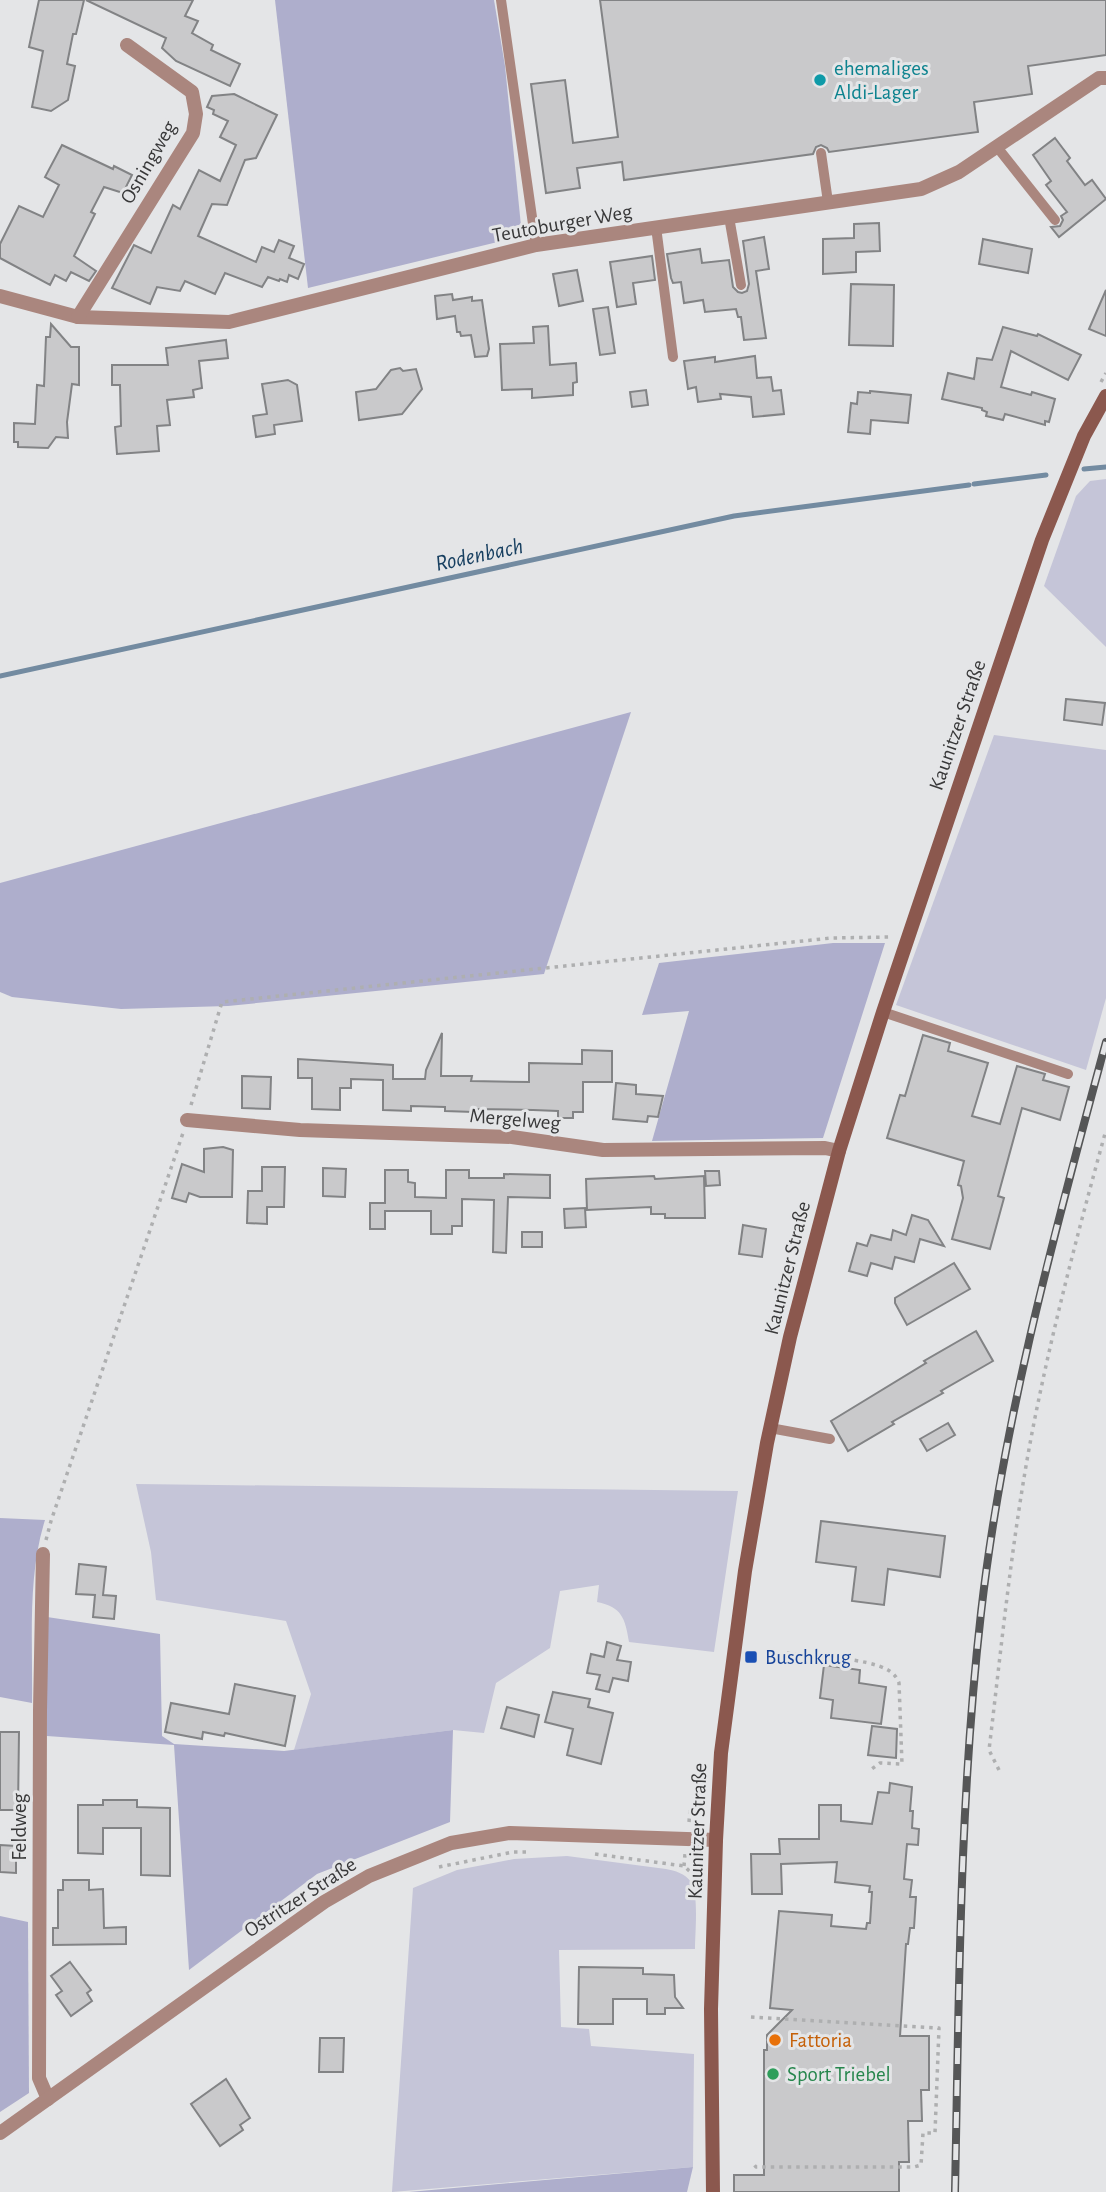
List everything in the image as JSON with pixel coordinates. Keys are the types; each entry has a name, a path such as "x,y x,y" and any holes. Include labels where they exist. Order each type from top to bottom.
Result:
{"street":[{"name":"Osningweg","path":"79,317 193,133 195,114 192,92 127,45"},
{"name":"Teutoburger Weg","path":"0,296 79,317 229,322 536,245 921,189 959,172 1099,78 1106,78"},
{"name":"Kaunitzer Straße","path":"713,2192 712,2009 721,1754 746,1571 770,1428 790,1336 839,1151 906,943 1042,540 1084,436 1106,396"},
{"name":"Mergelweg","path":"187,1120 300,1130 512,1137 603,1150 825,1148 839,1151"},
{"name":"Feldweg","path":"43,1555 39,2078 48,2099"},
{"name":"Ostritzer Straße","path":"0,2133 324,1902 369,1876 451,1843 510,1833 716,1840"}],"lane":[{"path":"501,0 536,245"},
{"path":"996,147 1055,220"},
{"path":"821,153 828,202"},
{"path":"729,217 741,285"},
{"path":"656,227 673,358"},
{"path":"883,1012 1068,1074"},
{"path":"770,1428 830,1439"}],"path":[{"path":"43,1555 51,1521 187,1120 222,1002 831,938 891,937 906,943"},
{"path":"999,1770 989,1749 1017,1518 1038,1403 1073,1249 1106,1130"},
{"path":"787,1653 858,1661 887,1670 897,1677 902,1764 880,1763 869,1771"},
{"path":"434,1868 513,1852 541,1851"},
{"path":"594,1853 684,1866"},
{"path":"751,2017 939,2028 934,2133 922,2133 922,2165 756,2167 752,2162"}],"shaded area":[{"path":"275,0 494,0 505,66 522,236 308,288"},
{"path":"1106,479 1106,647 1044,586 1076,496 1090,481"},
{"path":"631,712 544,974 228,1006 121,1009 12,997 0,992 0,883"},
{"path":"994,735 1106,750 1106,998 1086,1070 896,1005"},
{"path":"833,943 885,943 823,1138 652,1141 689,1011 642,1015 659,963"},
{"path":"136,1484 738,1491 714,1652 629,1642 621,1615 612,1607 597,1602 599,1585 560,1591 550,1648 496,1683 484,1733 453,1730 294,1750 311,1694 286,1621 156,1600 151,1552"},
{"path":"0,1518 45,1520 33,1587 32,1703 0,1697"},
{"path":"47,1617 160,1634 162,1736 174,1744 284,1751 453,1730 450,1822 317,1874 189,1970 174,1745 47,1736"},
{"path":"567,1856 666,1869 686,1876 691,1882 696,1904 695,1949 559,1950 561,2027 589,2029 591,2046 694,2054 693,2167 392,2192 413,1888 457,1870 514,1859"},
{"path":"0,1916 28,1922 29,2093 0,2112"},
{"path":"693,2167 687,2192 409,2192"}],"building":[{"path":"39,0 84,0 67,64 75,66 68,100 51,111 32,107 43,51 29,47"},
{"path":"86,0 193,0 185,16 198,21 192,33 213,45 211,50 240,64 230,86 176,61 162,48 166,38"},
{"name":"ehemaliges Aldi-Lager","path":"600,0 1106,0 1106,55 1028,66 1032,94 974,102 978,132 829,152 821,145 816,147 813,154 624,180 622,162 577,168 580,188 546,193 531,84 565,80 573,143 618,137"},
{"path":"234,94 277,115 256,158 245,160 227,205 212,204 198,236 256,262 262,247 274,252 279,240 294,246 289,258 304,264 298,279 289,275 287,282 268,277 262,287 225,273 215,294 185,281 180,291 157,287 150,304 112,288 134,245 151,253 173,205 180,209 199,170 220,181 236,145 220,137 228,121 213,114 214,110 207,107 212,96"},
{"path":"1055,138 1070,158 1067,161 1085,185 1092,180 1106,199 1059,237 1051,227 1060,226 1063,220 1061,216 1067,212 1046,185 1051,181 1033,155"},
{"path":"62,145 132,175 123,193 104,187 91,212 95,214 74,256 96,271 89,281 71,272 66,281 55,275 50,285 0,258 0,244 19,206 43,217 59,185 45,177"},
{"path":"879,223 880,251 856,252 856,272 823,274 823,239 854,238 854,224"},
{"path":"764,237 769,269 756,271 766,338 744,340 741,317 738,317 736,309 705,312 703,300 684,303 681,282 673,283 671,278 667,254 700,249 702,263 729,260 733,287 742,293 747,291 749,284 743,241"},
{"path":"983,239 1032,249 1028,273 979,264"},
{"path":"652,256 655,280 633,283 636,304 617,307 610,262"},
{"path":"577,270 583,301 559,306 553,274"},
{"path":"851,284 894,285 893,346 849,345"},
{"path":"1106,290 1106,336 1089,329"},
{"path":"452,294 453,300 472,297 472,301 482,300 489,349 487,356 475,357 471,335 461,336 460,332 457,332 455,316 437,319 435,296"},
{"path":"608,307 615,353 600,355 593,309"},
{"path":"51,324 71,347 79,347 79,385 72,384 67,422 68,438 56,437 48,448 18,447 18,442 14,442 14,423 35,424 37,385 44,386 46,337 50,337"},
{"path":"548,326 550,365 576,363 577,382 573,383 573,395 532,398 532,389 502,390 500,344 534,343 533,327"},
{"path":"1003,327 1037,336 1038,334 1081,355 1068,380 1011,351 1001,387 1055,399 1049,422 1045,421 1045,425 1005,414 1003,420 986,416 987,412 982,408 942,399 948,373 974,379 977,358 992,360"},
{"path":"226,340 228,358 199,361 202,388 193,390 194,397 167,400 170,425 157,426 159,451 117,454 115,427 121,426 120,385 112,385 112,365 168,365 166,348"},
{"path":"755,356 757,378 771,377 773,391 781,390 784,414 753,417 751,397 720,394 721,399 698,402 696,387 688,389 684,361 715,357 715,362"},
{"path":"400,368 403,371 416,369 422,389 402,414 359,420 356,392 376,389 391,370"},
{"path":"288,380 297,385 302,421 274,425 275,434 256,437 253,416 267,414 262,384"},
{"path":"646,390 648,405 632,407 630,392"},
{"path":"858,392 911,395 908,423 871,420 870,434 848,432 851,403 857,404"},
{"path":"1066,699 1105,703 1102,725 1064,720"},
{"path":"442,1033 441,1076 472,1076 471,1081 529,1082 529,1063 582,1064 582,1050 612,1051 612,1082 583,1082 583,1112 573,1112 573,1118 558,1118 558,1111 473,1109 473,1112 445,1111 445,1107 411,1106 411,1111 383,1110 383,1080 351,1079 351,1088 340,1088 340,1110 312,1109 312,1078 298,1078 298,1059 393,1065 393,1079 425,1079 426,1070"},
{"path":"923,1035 950,1043 948,1051 988,1063 972,1116 1000,1124 1017,1066 1045,1074 1043,1080 1069,1087 1060,1120 1022,1108 998,1196 1004,1198 990,1249 952,1239 963,1198 961,1186 958,1185 964,1161 887,1138 900,1095 905,1096"},
{"path":"242,1076 271,1077 270,1109 242,1108"},
{"path":"616,1083 636,1085 636,1094 663,1096 658,1117 648,1116 647,1122 613,1119"},
{"path":"223,1147 233,1150 232,1197 200,1197 189,1193 186,1202 172,1198 182,1164 204,1172 204,1149"},
{"path":"262,1167 285,1167 284,1207 267,1207 267,1224 247,1223 248,1191 262,1191"},
{"path":"323,1168 346,1169 345,1197 323,1196"},
{"path":"385,1170 408,1170 408,1182 415,1183 415,1197 446,1198 446,1170 469,1170 469,1178 504,1178 504,1174 550,1175 550,1198 508,1197 506,1253 493,1252 494,1200 462,1199 462,1226 452,1226 452,1234 431,1234 431,1211 385,1211 385,1229 370,1229 370,1203 385,1203"},
{"path":"705,1171 719,1171 720,1185 706,1186"},
{"path":"654,1176 655,1179 704,1176 705,1218 665,1218 665,1214 651,1214 651,1207 587,1210 586,1179"},
{"path":"585,1208 586,1227 565,1228 564,1209"},
{"path":"912,1215 928,1220 944,1246 920,1239 914,1262 895,1257 892,1269 871,1263 867,1276 849,1271 857,1243 867,1246 871,1235 891,1240 893,1230 906,1235"},
{"path":"743,1225 766,1229 762,1257 739,1254"},
{"path":"522,1232 542,1232 542,1247 522,1247"},
{"path":"954,1263 970,1289 907,1325 895,1298"},
{"path":"976,1331 993,1361 848,1451 831,1421"},
{"path":"948,1423 955,1435 927,1451 920,1439"},
{"path":"821,1521 945,1536 940,1577 888,1569 884,1605 852,1601 856,1567 816,1562"},
{"path":"79,1564 106,1567 103,1595 116,1596 114,1619 93,1617 95,1595 76,1594"},
{"path":"607,1642 621,1646 617,1660 631,1662 628,1681 613,1678 609,1692 596,1689 600,1675 587,1673 591,1654 604,1657"},
{"path":"824,1665 860,1670 859,1683 886,1687 881,1724 831,1718 833,1700 820,1698"},
{"path":"235,1684 295,1696 285,1746 225,1733 224,1736 203,1732 202,1739 165,1732 171,1703 229,1714"},
{"path":"553,1692 590,1699 588,1707 613,1713 601,1764 567,1755 573,1729 545,1722"},
{"path":"507,1707 539,1715 534,1737 501,1728"},
{"path":"872,1726 897,1729 896,1758 868,1755"},
{"path":"0,1732 19,1732 18,1810 0,1810"},
{"path":"890,1783 912,1787 912,1828 919,1829 918,1845 907,1844 904,1879 912,1880 910,1897 916,1897 914,1928 910,1928 906,1944 900,2036 929,2036 929,2090 921,2090 922,2121 908,2121 909,2162 899,2162 899,2192 734,2192 734,2175 764,2175 764,2050 767,2050 767,2035 792,2010 770,2008 779,1911 832,1915 831,1926 866,1929 867,1923 870,1923 872,1892 869,1892 870,1886 835,1882 837,1862 781,1864 782,1894 752,1894 751,1854 780,1854 779,1839 819,1839 819,1805 841,1805 841,1821 872,1824 878,1792 889,1793"},
{"path":"103,1800 137,1800 137,1807 170,1808 170,1876 141,1875 141,1828 103,1828 103,1854 78,1853 78,1805 103,1805"},
{"path":"0,1845 16,1846 16,1873 0,1872"},
{"path":"63,1880 89,1880 89,1890 103,1889 104,1928 126,1927 126,1944 53,1945 53,1928 58,1928 58,1890 63,1890"},
{"path":"70,1962 91,1990 87,1993 92,2001 71,2016 56,1995 62,1991 51,1976"},
{"path":"579,1967 643,1968 643,1974 674,1975 675,1997 683,2008 665,2008 665,2014 647,2014 647,1999 613,1999 613,2024 578,2024"},
{"path":"320,2038 344,2038 343,2072 319,2072"},
{"path":"226,2079 250,2118 240,2125 243,2130 220,2146 191,2104"}],"waterway":[{"name":"Rodenbach","path":"1084,469 1106,467"},
{"name":"Rodenbach","path":"974,484 1046,475"},
{"name":"Rodenbach","path":"0,676 734,516 969,485"}],"railway":[{"path":"955,2192 964,1830 981,1613 1017,1397 1050,1255 1106,1042"}],"place":[{"name":"ehemaliges Aldi-Lager","path":"820,80"},
{"name":"Buschkrug","path":"751,1657"},
{"name":"Fattoria","path":"775,2040"},
{"name":"Sport Triebel","path":"773,2074"}]}
